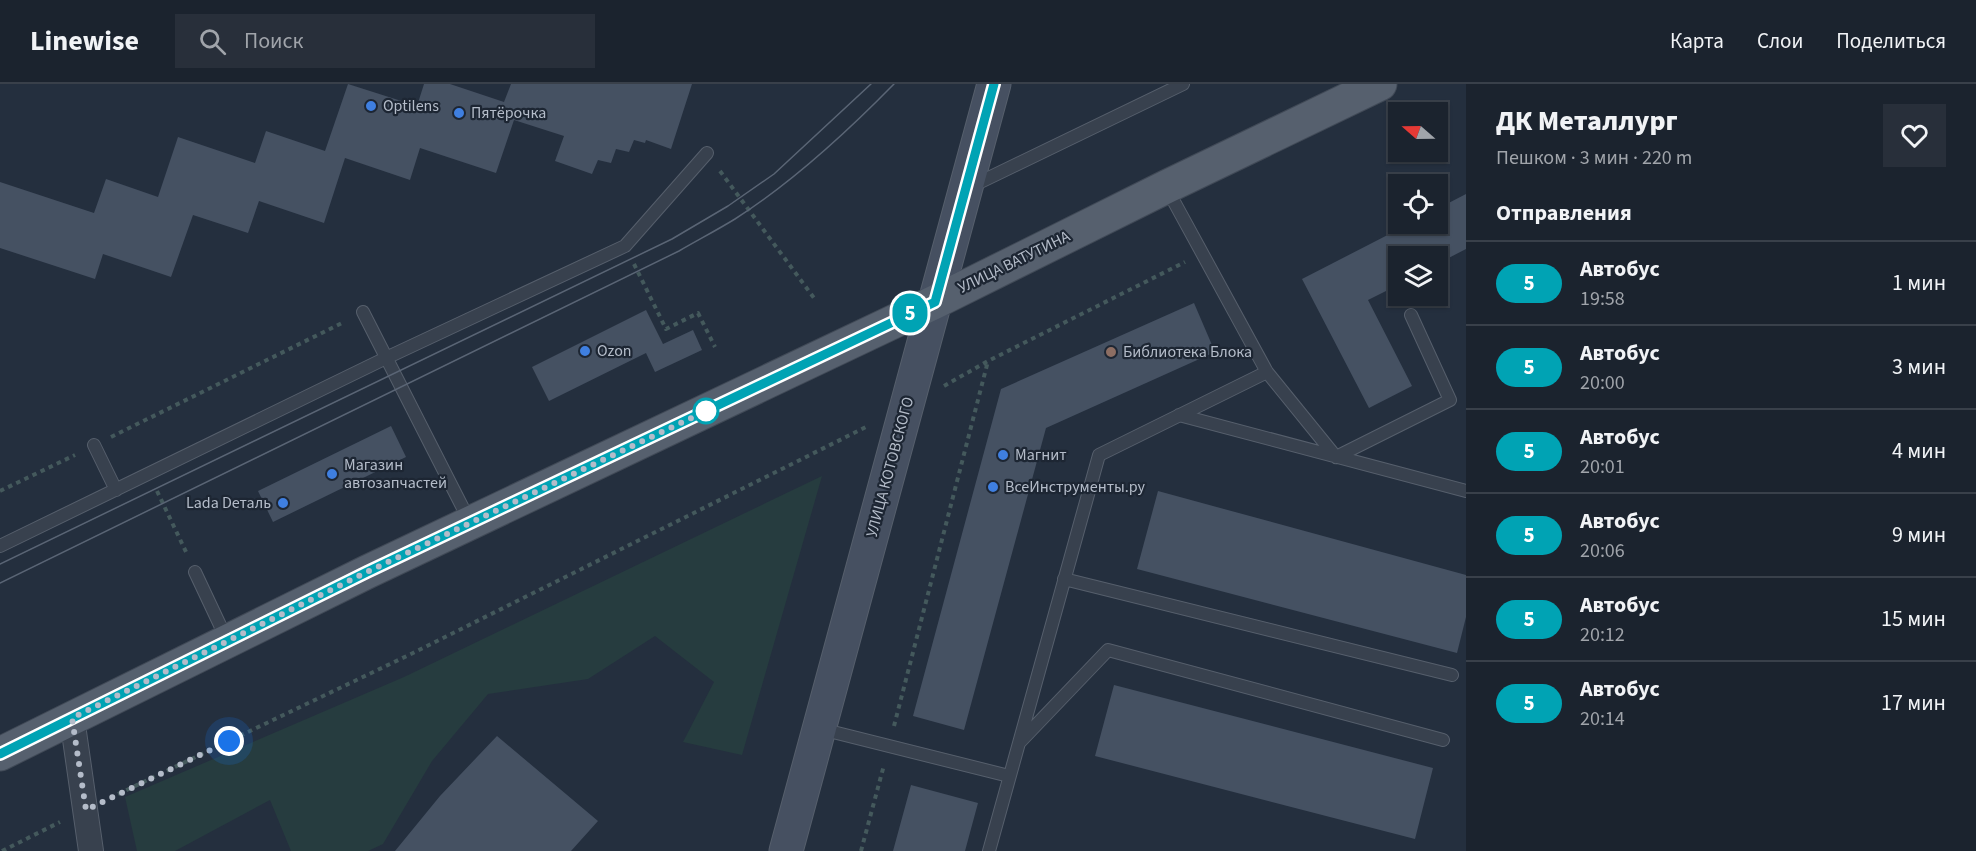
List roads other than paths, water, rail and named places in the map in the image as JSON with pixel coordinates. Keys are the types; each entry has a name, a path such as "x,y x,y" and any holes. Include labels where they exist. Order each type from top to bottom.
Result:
{"main road":[{"name":"УЛИЦА КОТОВСКОГО","path":"786,851 994,84"},
{"name":"УЛИЦА ВАТУТИНА","path":"0,754 470,523 935,302 1380,84"}],"street":[{"path":"72,718 91,851"}],"lane":[{"path":"966,189 1183,84"},
{"path":"0,546 386,358 625,246 707,153"},
{"path":"1166,187 1267,372 1336,457"},
{"path":"363,312 470,523"},
{"path":"1336,457 1450,400 1410,315"},
{"path":"989,851 1099,455 1267,372"},
{"path":"1179,415 1466,491"},
{"path":"94,445 116,490"},
{"path":"195,572 227,641"},
{"path":"1064,579 1452,675"},
{"path":"1018,744 1108,650 1443,741"},
{"path":"820,728 1009,776"}],"tram line":[{"path":"0,564 672,239 728,206 774,174 871,84"},
{"path":"0,583 679,251 735,219 778,189 857,121 894,84"}],"place":[{"name":"Optilens","path":"371,106"},
{"name":"Пятёрочка","path":"459,113"},
{"name":"Ozon","path":"585,351"},
{"name":"Библиотека Блока","path":"1111,352"},
{"name":"Магнит","path":"1003,455"},
{"name":"Магазин автозапчастей","path":"332,474"},
{"name":"ВсеИнструменты.ру","path":"993,487"},
{"name":"Lada Dеталь","path":"283,503"}]}
